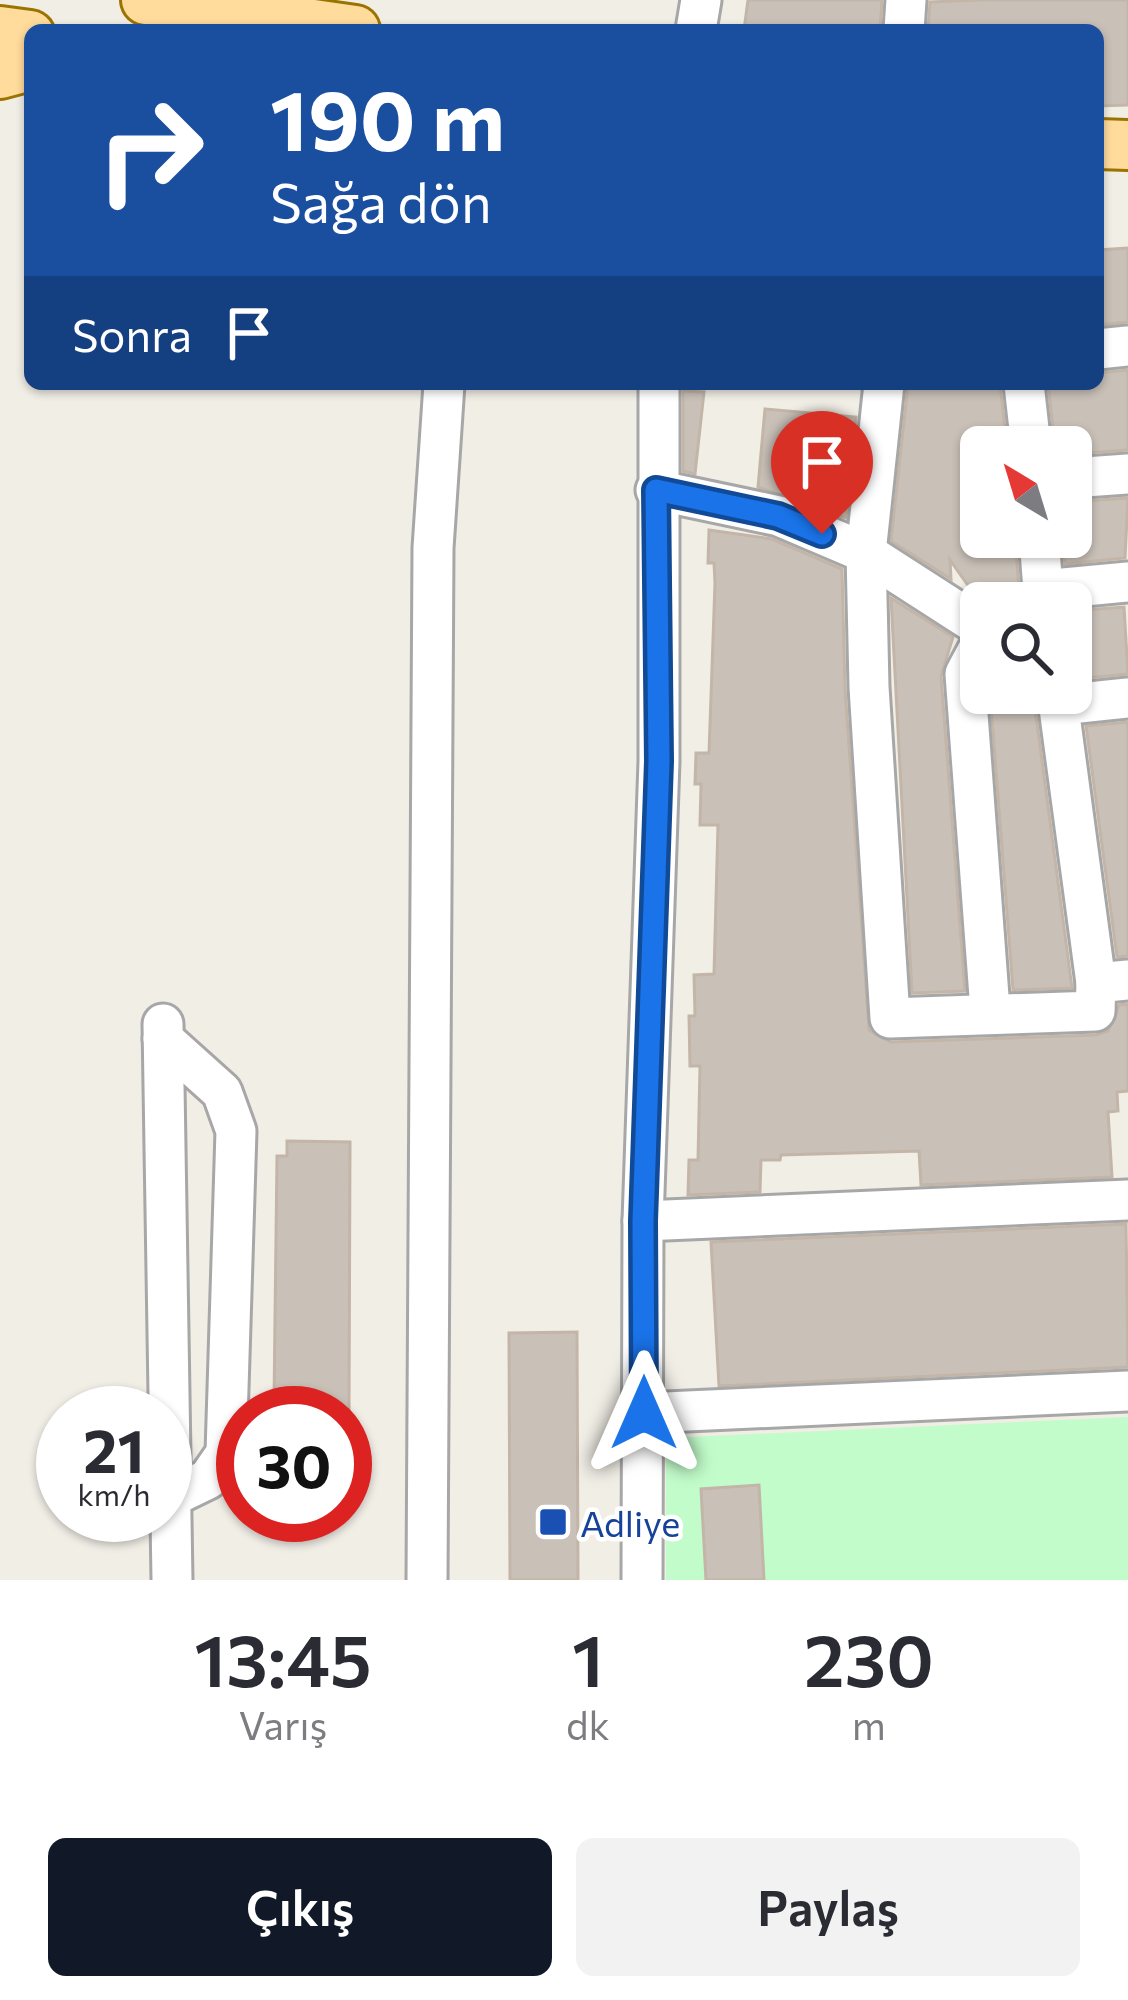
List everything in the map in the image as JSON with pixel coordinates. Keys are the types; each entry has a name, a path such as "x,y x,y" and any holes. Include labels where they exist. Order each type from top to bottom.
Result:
{"main road":[{"path":"146,0 318,24"}],"street":[{"path":"427,1580 433,548 444,390"},
{"path":"642,1580 643,1221 659,761 659,390"},
{"path":"883,390 866,553 868,687 890,1018 990,1010 1095,1010 1112,982 1061,714"},
{"path":"1025,390 1029,426"},
{"path":"1092,477 1128,474"},
{"path":"656,490 778,516 866,553 960,613"},
{"path":"1092,588 1128,582"},
{"path":"1092,699 1128,698"},
{"path":"968,714 990,1010"},
{"path":"163,1032 222,1092 236,1131 226,1453 208,1479 171,1497 163,1032"},
{"path":"643,1221 1128,1200"},
{"path":"644,1413 1128,1391"},
{"path":"172,1542 172,1580"}],"green space":[{"path":"1128,1417 1128,1580 666,1580 666,1438"}],"building":[{"path":"748,0 882,0 880,24 745,24"},
{"path":"1128,0 1128,105 1104,106 1104,24 928,24 930,2"},
{"path":"1128,248 1128,322 1104,324 1104,250"},
{"path":"1128,370 1128,450 1092,453 1092,426 1053,426 1049,390 1104,390 1104,372"},
{"path":"907,390 1001,390 1005,426 960,426 960,558 1017,558 1018,582 966,582 950,560 951,579 891,541"},
{"path":"683,391 704,392 695,474 683,471"},
{"path":"765,409 856,417 846,518 758,487"},
{"path":"1128,498 1125,558 1065,564 1065,558 1092,558 1092,501"},
{"path":"709,530 772,539 842,569 845,689 869,1030 891,1042 1096,1035 1108,1031 1119,1005 1128,1004 1128,1091 1117,1092 1118,1111 1108,1112 1112,1177 921,1185 919,1151 781,1155 780,1160 761,1160 760,1192 688,1195 689,1160 698,1160 700,1066 690,1066 689,1016 695,1016 694,975 714,974 718,825 700,825 701,784 695,784 696,753 709,753 715,583 714,563 708,563"},
{"path":"891,598 953,637 941,676 965,991 912,993"},
{"path":"1124,607 1128,674 1092,677 1092,609"},
{"path":"992,714 1036,714 1072,988 1013,990"},
{"path":"1128,722 1128,956 1117,957 1086,726"},
{"path":"287,1141 350,1142 349,1386 274,1386 277,1156 287,1156"},
{"path":"1126,1224 1128,1367 719,1386 711,1242"},
{"name":"Adliye","path":"577,1332 578,1580 510,1580 509,1333"},
{"path":"759,1485 764,1580 706,1580 701,1489"}],"place":[{"name":"Adliye","path":"553,1522"}],"route":[{"path":"644,1413 643,1221 659,761 656,490 778,516 822,534"}]}
